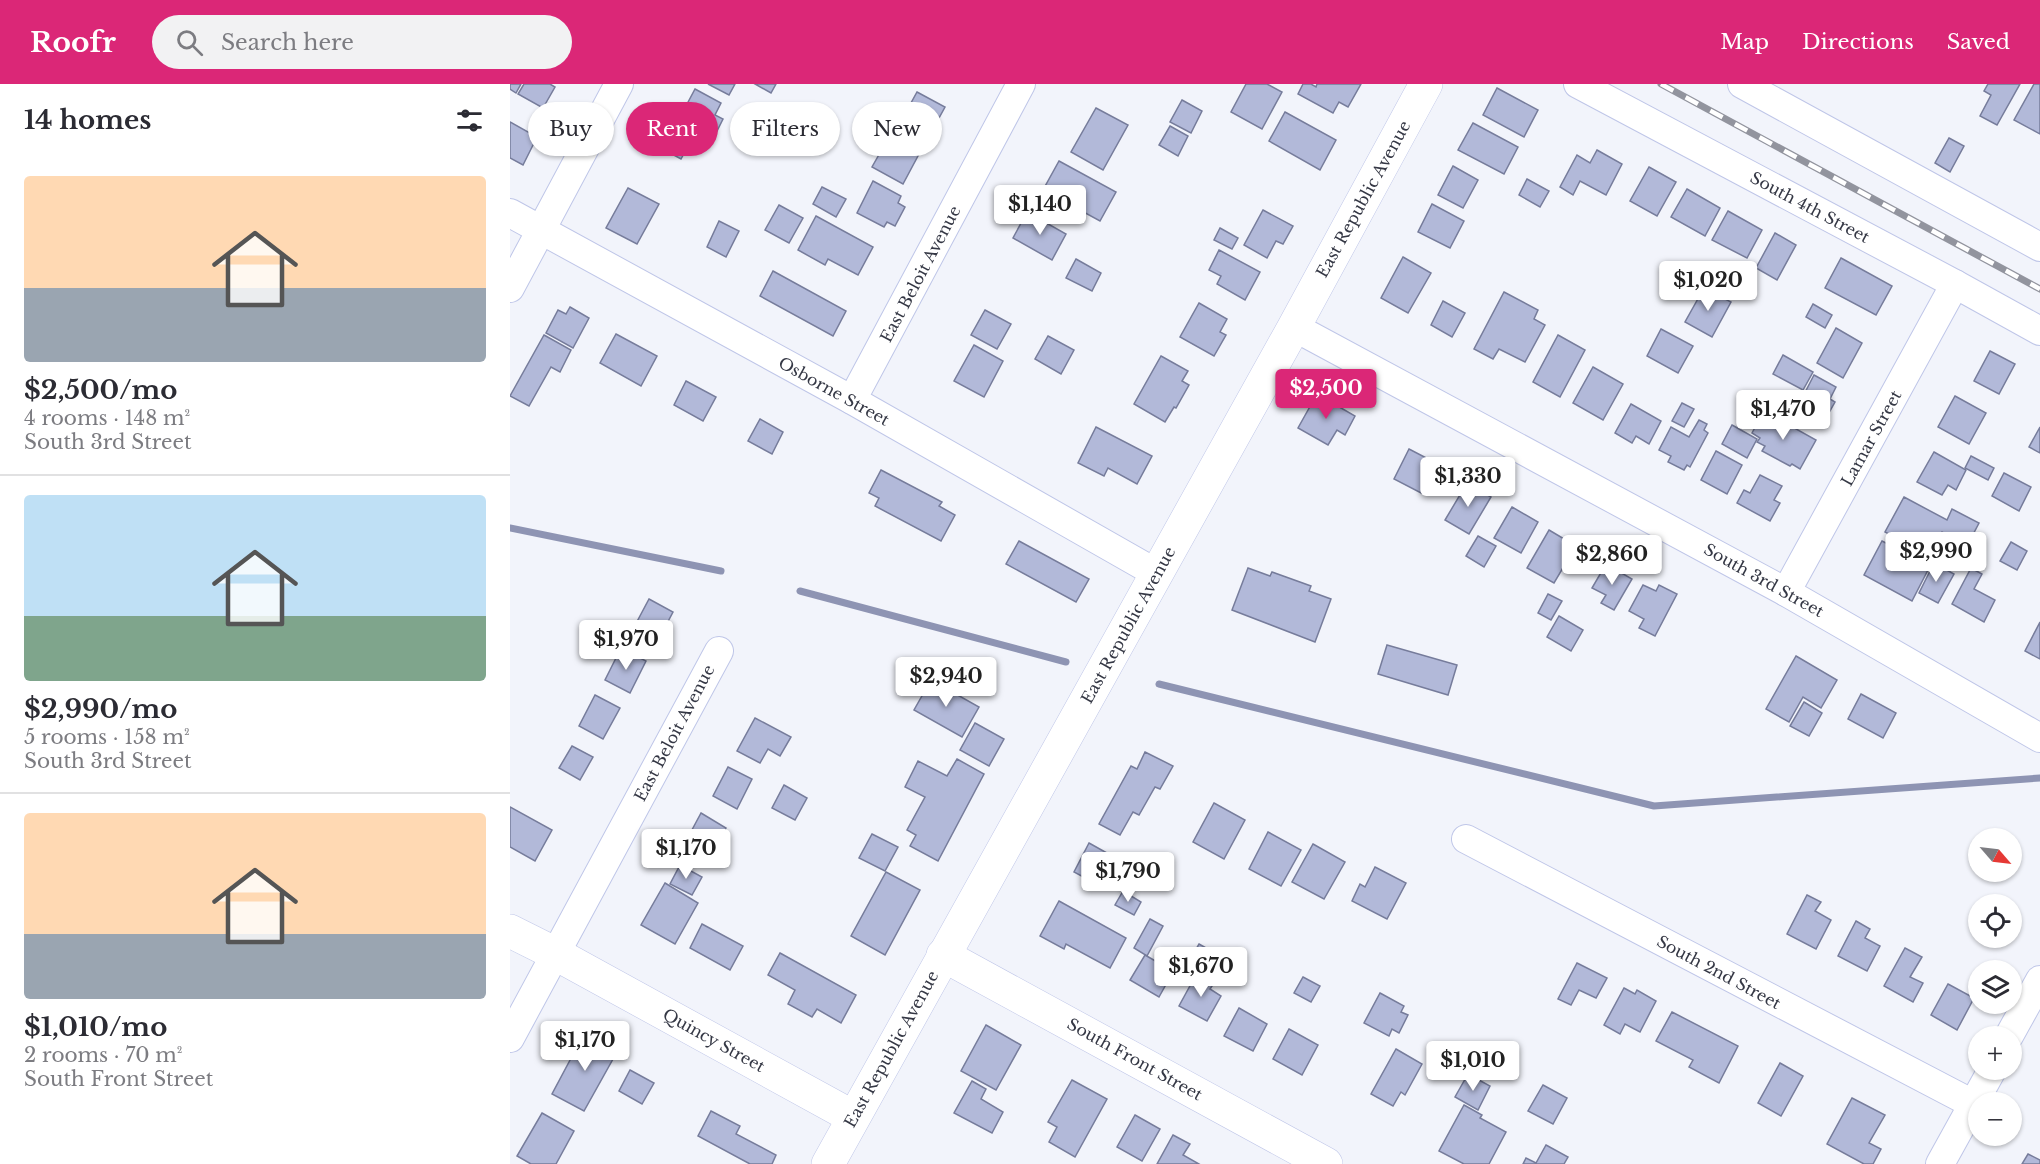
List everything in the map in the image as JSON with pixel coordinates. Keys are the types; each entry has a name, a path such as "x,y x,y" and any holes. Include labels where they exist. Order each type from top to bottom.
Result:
{"street":[{"path":"510,288 619,84"},
{"name":"East Beloit Avenue","path":"852,400 1021,84"},
{"name":"East Republic Avenue","path":"828,1164 1294,327 1426,84"},
{"name":"South 4th Street","path":"1578,84 2040,331"},
{"path":"1742,84 2040,247"},
{"name":"Osborne Street","path":"510,213 852,400 1156,573"},
{"name":"Lamar Street","path":"1786,592 1955,284"},
{"name":"South 3rd Street","path":"1294,327 1786,592 2040,738"},
{"name":"East Beloit Avenue","path":"510,1038 719,651"},
{"name":"South 2nd Street","path":"1466,839 1968,1101"},
{"name":"Quincy Street","path":"510,931 853,1116"},
{"name":"South Front Street","path":"943,955 1315,1161"},
{"path":"2015,1026 2040,980"},
{"path":"1940,1164 1968,1113"}],"building":[{"path":"510,84 521,84 516,93 510,89"},
{"path":"524,84 550,84 555,87 546,102 532,102 518,94"},
{"path":"708,84 735,84 729,95"},
{"path":"755,84 776,84 771,93"},
{"path":"1246,84 1267,84 1282,92 1262,129 1231,112"},
{"path":"1303,84 1316,87 1317,84 1361,84 1348,107 1339,102 1333,113 1298,94"},
{"path":"1988,84 2020,84 1997,125 1980,116 1991,95 1984,91"},
{"path":"2034,84 2040,84 2040,134 2014,120"},
{"path":"1497,88 1538,110 1524,137 1483,115"},
{"path":"695,89 721,103 718,109 718,102 688,102"},
{"path":"917,92 936,102 912,102"},
{"path":"1182,100 1202,111 1191,133 1170,122"},
{"path":"1096,108 1128,125 1103,170 1071,152"},
{"path":"1285,112 1336,140 1320,170 1269,141"},
{"path":"718,116 723,119 718,129"},
{"path":"510,122 528,132 528,155 523,165 510,158"},
{"path":"1473,123 1518,147 1504,174 1458,150"},
{"path":"1170,126 1188,136 1178,156 1159,145"},
{"path":"1949,138 1964,146 1950,172 1935,163"},
{"path":"1597,150 1622,164 1606,195 1580,181 1573,195 1560,187 1577,155 1590,163"},
{"path":"878,156 918,156 903,184 872,167"},
{"path":"1059,161 1116,192 1100,221 1043,190"},
{"path":"1453,166 1478,180 1463,208 1438,195"},
{"path":"1649,167 1676,182 1657,216 1630,201"},
{"path":"1527,179 1549,191 1540,207 1519,195"},
{"path":"873,181 901,196 898,203 905,207 895,226 887,222 884,227 857,213"},
{"path":"822,187 846,199 836,217 813,204"},
{"path":"628,188 659,204 637,244 606,228"},
{"path":"1687,189 1720,208 1705,236 1671,217"},
{"path":"1432,204 1464,221 1450,248 1418,232"},
{"path":"779,205 803,218 789,243 765,230"},
{"path":"1263,210 1293,226 1283,244 1276,241 1267,258 1244,245"},
{"path":"1728,211 1762,230 1747,258 1712,240"},
{"path":"1027,212 1066,234 1052,260 1013,238"},
{"path":"816,216 873,247 858,275 828,259 825,265 798,250"},
{"path":"719,221 739,231 726,257 707,247"},
{"path":"1220,228 1238,238 1232,249 1214,240"},
{"path":"1775,233 1796,245 1777,280 1756,268"},
{"path":"1219,250 1260,272 1245,300 1217,284 1221,276 1209,270"},
{"path":"1403,257 1431,273 1408,313 1381,298"},
{"path":"1841,258 1892,286 1876,315 1825,288"},
{"path":"1076,259 1101,273 1092,291 1066,278"},
{"path":"773,271 846,311 833,336 760,296"},
{"path":"1704,288 1731,302 1712,337 1685,322"},
{"path":"1504,292 1538,310 1534,319 1545,325 1525,362 1499,349 1493,359 1474,349"},
{"path":"1443,301 1465,313 1452,337 1431,325"},
{"path":"1199,303 1227,319 1220,332 1226,335 1214,356 1180,337"},
{"path":"1813,304 1832,315 1825,328 1806,317"},
{"path":"570,307 589,318 573,348 546,333 558,310 566,314"},
{"path":"985,310 1011,324 997,349 971,335"},
{"path":"1836,328 1862,343 1843,378 1817,363"},
{"path":"1661,329 1693,346 1678,373 1647,356"},
{"path":"616,334 657,356 641,386 600,363"},
{"path":"544,335 571,350 560,372 551,367 529,406 510,396"},
{"path":"1558,335 1585,350 1560,397 1533,382"},
{"path":"1048,336 1074,350 1061,374 1035,359"},
{"path":"974,345 1003,361 984,397 954,381"},
{"path":"1990,351 2015,364 1999,394 1974,381"},
{"path":"1783,355 1813,372 1803,390 1773,374"},
{"path":"1161,356 1188,371 1182,381 1189,385 1165,422 1134,404"},
{"path":"1593,367 1623,384 1603,420 1573,403"},
{"path":"1814,375 1836,387 1830,399 1835,402 1826,418 1821,415 1819,418 1798,406"},
{"path":"686,381 716,397 703,421 674,405"},
{"path":"1317,394 1355,416 1345,435 1337,430 1328,445 1298,428"},
{"path":"1955,396 1986,413 1969,444 1938,427"},
{"path":"1682,403 1694,409 1684,427 1672,421"},
{"path":"1631,404 1661,421 1649,444 1636,436 1632,443 1615,433"},
{"path":"1764,411 1816,440 1800,469 1762,451 1765,446 1757,442 1760,438 1752,433"},
{"path":"760,419 783,432 772,454 748,441"},
{"path":"1699,420 1707,424 1704,430 1708,433 1690,467 1687,465 1684,470 1668,462 1671,456 1659,450 1671,427 1689,437"},
{"path":"1732,425 1757,439 1747,458 1722,444"},
{"path":"1096,427 1152,456 1137,484 1108,468 1104,476 1078,463"},
{"path":"2040,427 2040,453 2029,447"},
{"path":"1409,449 1438,464 1423,494 1394,479"},
{"path":"1716,451 1742,465 1727,494 1701,480"},
{"path":"1934,452 1966,470 1956,490 1948,485 1942,495 1917,482"},
{"path":"1971,456 1994,468 1988,480 1965,468"},
{"path":"881,470 942,502 939,506 955,515 941,541 875,506 879,498 869,493"},
{"path":"2004,473 2031,487 2019,511 1992,496"},
{"path":"1760,475 1782,486 1774,500 1780,503 1770,521 1737,503 1744,490 1750,493"},
{"path":"1467,483 1491,497 1469,534 1445,520"},
{"path":"1904,497 1947,520 1952,509 1979,523 1967,546 1942,532 1929,556 1885,532"},
{"path":"1512,507 1538,522 1521,553 1494,538"},
{"path":"1549,530 1576,546 1554,583 1527,568"},
{"path":"1478,536 1496,546 1484,567 1466,556"},
{"path":"1019,541 1089,579 1076,602 1006,564"},
{"path":"1882,541 1930,566 1912,601 1864,575"},
{"path":"2011,542 2027,551 2017,570 2000,561"},
{"path":"1934,563 1954,574 1938,603 1919,593"},
{"path":"1606,564 1632,579 1614,610 1601,603 1606,595 1592,588"},
{"path":"1248,568 1270,576 1272,572 1311,586 1309,591 1331,599 1315,642 1232,610"},
{"path":"1971,568 1982,574 1974,589 1995,600 1984,622 1952,604"},
{"path":"1643,585 1656,591 1659,585 1677,594 1655,636 1639,628 1644,619 1629,611"},
{"path":"1548,594 1562,601 1551,620 1538,613"},
{"path":"649,599 673,612 656,644 632,631"},
{"path":"1559,616 1583,630 1571,651 1547,637"},
{"path":"2040,622 2040,659 2025,651"},
{"path":"1387,645 1457,665 1448,695 1378,674"},
{"path":"621,648 646,661 630,693 605,680"},
{"path":"1796,656 1837,680 1821,708 1803,697 1789,722 1766,709"},
{"path":"931,680 979,707 962,737 914,710"},
{"path":"1861,694 1896,713 1883,738 1848,719"},
{"path":"595,695 620,708 603,739 579,726"},
{"path":"1804,702 1822,713 1809,736 1790,726"},
{"path":"755,718 791,737 780,756 768,749 760,763 737,751"},
{"path":"975,723 1004,739 989,766 960,750"},
{"path":"572,746 593,757 580,780 559,768"},
{"path":"1145,752 1173,766 1160,789 1155,787 1139,815 1133,812 1120,835 1099,824 1131,766 1137,769"},
{"path":"957,759 984,774 938,861 910,846 916,835 907,830 925,797 905,787 918,761 947,776"},
{"path":"728,767 752,779 737,809 713,796"},
{"path":"784,785 807,798 795,820 772,808"},
{"path":"1214,803 1245,820 1224,859 1193,842"},
{"path":"510,807 552,830 535,861 510,847"},
{"path":"701,813 726,828 719,842 727,847 719,861 685,843"},
{"path":"1268,832 1301,850 1281,886 1249,869"},
{"path":"872,834 898,847 885,871 859,858"},
{"path":"1089,843 1116,858 1100,886 1074,872"},
{"path":"1313,844 1345,862 1324,899 1292,882"},
{"path":"680,865 702,877 692,895 670,884"},
{"path":"1375,867 1406,883 1387,919 1352,901 1360,884 1365,887"},
{"path":"886,872 920,890 885,955 851,936"},
{"path":"665,883 698,903 675,944 641,925"},
{"path":"1123,891 1141,902 1134,915 1115,905"},
{"path":"1807,895 1821,902 1815,911 1831,920 1816,949 1787,934"},
{"path":"1059,901 1126,938 1110,968 1066,944 1064,949 1040,936"},
{"path":"1150,919 1163,926 1147,956 1134,948"},
{"path":"1856,921 1870,929 1865,938 1880,946 1867,971 1838,956"},
{"path":"702,924 743,946 730,970 690,948"},
{"path":"1199,944 1215,953 1205,973 1188,963"},
{"path":"1905,948 1922,957 1910,977 1923,983 1913,1002 1884,986"},
{"path":"780,953 856,995 841,1023 817,1009 812,1017 788,1004 795,990 768,975"},
{"path":"1145,955 1164,966 1170,956 1179,961 1159,997 1130,980"},
{"path":"1577,963 1607,978 1596,998 1579,990 1571,1005 1558,999"},
{"path":"1197,973 1214,983 1210,989 1221,996 1207,1021 1179,1006"},
{"path":"1303,977 1320,986 1311,1002 1294,993"},
{"path":"1948,984 1968,995 1968,1009 1957,1030 1931,1015"},
{"path":"1624,988 1635,994 1637,990 1656,1001 1640,1032 1625,1024 1620,1034 1604,1025"},
{"path":"1380,993 1404,1006 1401,1012 1408,1015 1399,1033 1392,1029 1389,1036 1364,1023"},
{"path":"1239,1008 1267,1024 1253,1051 1224,1036"},
{"path":"1672,1012 1738,1046 1719,1083 1689,1067 1693,1060 1656,1041"},
{"path":"986,1025 1021,1045 996,1090 961,1071"},
{"path":"1289,1029 1318,1045 1302,1075 1273,1059"},
{"path":"585,1032 618,1050 584,1111 552,1094"},
{"path":"1396,1049 1422,1064 1405,1095 1401,1092 1393,1106 1371,1094"},
{"path":"1780,1063 1803,1076 1781,1116 1758,1103"},
{"path":"630,1070 654,1083 642,1104 619,1091"},
{"path":"1468,1074 1490,1086 1478,1110 1455,1097"},
{"path":"1072,1080 1107,1099 1075,1157 1049,1142 1057,1127 1048,1122"},
{"path":"972,1081 986,1089 981,1099 1003,1112 992,1133 954,1113"},
{"path":"1543,1085 1567,1098 1553,1124 1528,1111"},
{"path":"1852,1098 1885,1115 1869,1143 1881,1149 1873,1164 1864,1164 1827,1144"},
{"path":"1464,1105 1482,1115 1480,1118 1506,1132 1489,1164 1464,1164 1439,1151"},
{"path":"711,1111 740,1126 736,1134 776,1155 772,1164 750,1164 698,1136"},
{"path":"542,1113 574,1131 556,1164 531,1164 517,1156"},
{"path":"1135,1115 1160,1129 1142,1161 1117,1147"},
{"path":"1173,1135 1190,1144 1183,1155 1199,1164 1157,1164"},
{"path":"1546,1145 1568,1157 1564,1164 1523,1164 1526,1158 1536,1163"},
{"path":"2028,1154 2040,1160 2040,1164 2022,1164"}],"waterway":[{"path":"510,528 721,571"},
{"path":"800,591 1066,662"},
{"path":"1159,684 1654,806 2040,778"}],"railway":[{"path":"1661,84 2040,289"}]}
